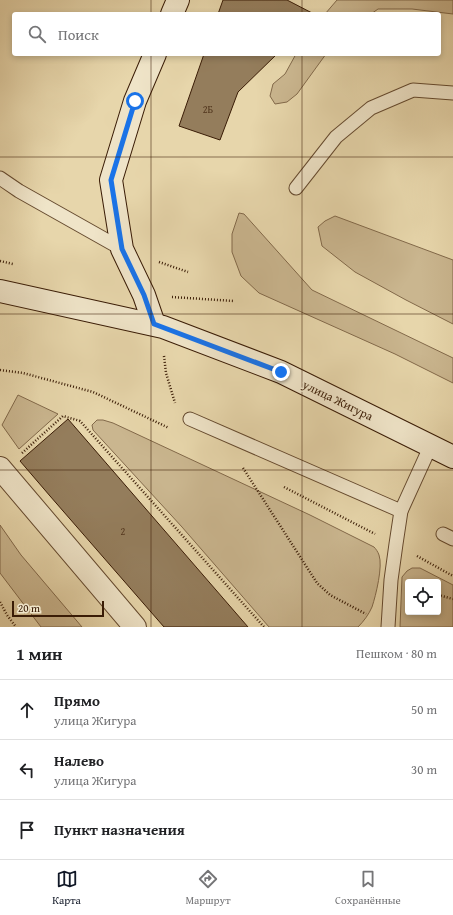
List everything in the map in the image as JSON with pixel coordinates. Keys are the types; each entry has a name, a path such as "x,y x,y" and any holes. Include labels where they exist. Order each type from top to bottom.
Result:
{"main road":[{"path":"173,12 178,0"},
{"path":"154,56 135,101 111,180 122,249 158,326"},
{"name":"улица Жигура","path":"0,291 158,326 281,372 453,457"},
{"path":"1,470 135,627"}],"lane":[{"path":"296,188 336,137 371,108 413,90 453,93"},
{"path":"0,178 19,191 122,249"},
{"path":"190,419 401,511"},
{"path":"388,626 391,580 401,511 431,445"}],"path":[{"path":"158,326 166,373 176,408"},
{"path":"1,470 63,416 80,421 264,627"},
{"path":"240,464 317,583 330,595 388,626"},
{"path":"441,596 453,599"},
{"path":"0,602 16,627"}],"shaded area":[{"path":"337,0 453,0 453,14 412,9 378,9 374,12 327,12"},
{"path":"295,56 325,56 297,94 287,102 275,104 270,96 273,84 285,74"},
{"path":"239,213 244,214 312,290 453,358 453,383 395,354 259,293 241,276 232,252 232,234"},
{"path":"335,216 453,260 453,324 355,272 322,246 318,227 325,221"},
{"path":"18,395 58,414 19,449 2,425"},
{"path":"97,420 113,423 310,515 374,547 379,555 380,573 372,607 364,620 358,627 269,627 182,527 93,430 92,425"},
{"path":"0,525 21,555 82,627 41,627 0,573"},
{"path":"412,568 420,568 453,585 453,627 400,627 402,577"}],"building":[{"path":"223,0 287,0 310,12 219,12"},
{"path":"203,56 275,56 238,92 220,140 179,126"},
{"path":"68,419 248,627 164,627 50,496 20,461"}],"route":[{"path":"135,101 111,180 122,249 144,295 154,324 281,372"}]}
